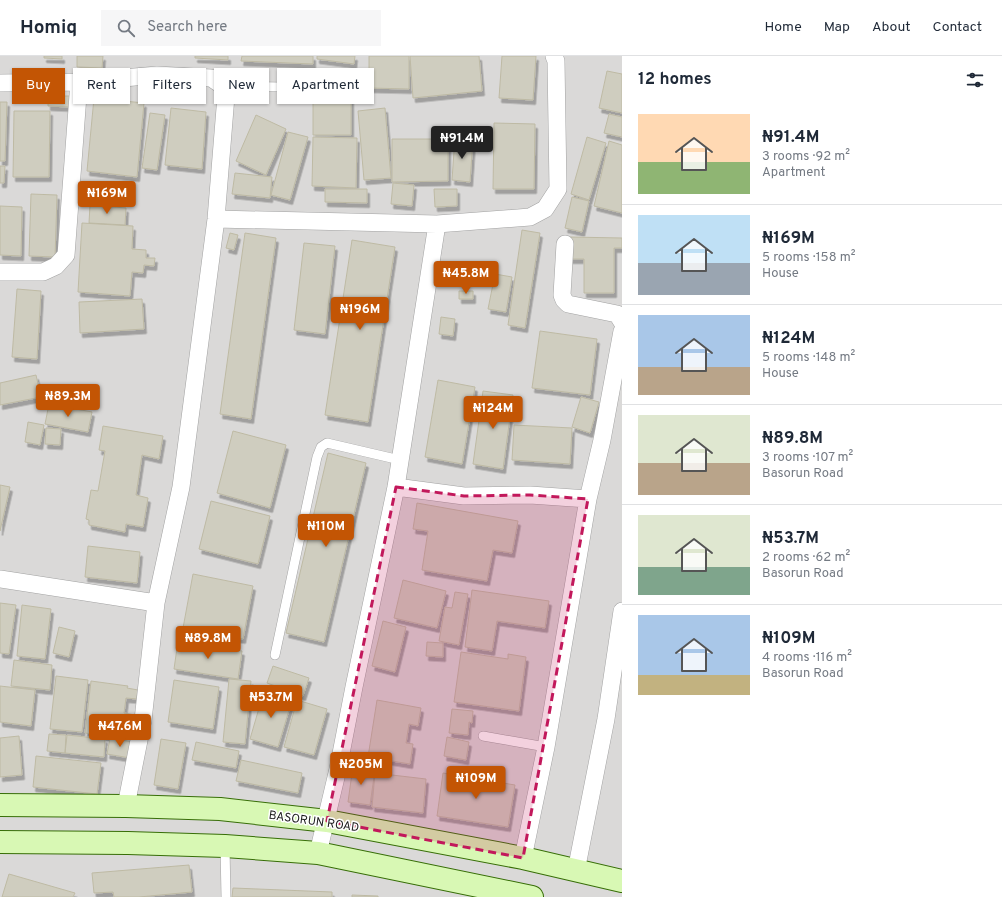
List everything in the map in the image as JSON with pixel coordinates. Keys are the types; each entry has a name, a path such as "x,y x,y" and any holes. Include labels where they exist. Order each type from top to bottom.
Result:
{"main road":[{"name":"BASORUN ROAD","path":"0,806 126,806 220,809 327,820 523,858 622,881"},
{"path":"0,842 128,843 225,846 318,853 532,897"}],"street":[{"path":"216,219 437,224 530,217 546,209 558,189 556,61 554,56"},
{"path":"130,77 157,75 211,78 214,80"},
{"path":"0,83 73,82"},
{"path":"0,272 43,272 56,266 66,255 77,104"},
{"path":"126,806 143,720 156,603 181,487 216,219 225,104"},
{"path":"318,853 327,820 396,487 437,224"},
{"path":"565,244 562,295 564,300 568,304 617,314 622,322"},
{"path":"523,858 546,747 588,499 602,440 622,331"},
{"path":"396,487 464,496 530,495 588,499"},
{"path":"0,579 156,603"},
{"path":"576,870 606,719 622,611"}],"lane":[{"path":"275,656 317,457 321,447 328,443 400,460"},
{"path":"484,736 546,747"},
{"path":"225,846 226,897"}],"highlighted area":[{"path":"396,487 464,496 530,495 588,499 523,858 327,821"}],"shaded area":[{"path":"0,56 622,56 622,897 0,897"}],"building":[{"path":"44,56 62,56 62,59 44,58"},
{"path":"77,56 103,56 102,68 77,67"},
{"path":"195,56 228,56 228,60 195,58"},
{"path":"242,56 313,56 313,64 241,61"},
{"path":"317,56 355,56 354,64 317,59"},
{"path":"369,56 409,56 409,89 374,88 374,68 369,68"},
{"path":"410,56 479,56 482,91 413,98"},
{"path":"502,56 536,56 533,100 499,98"},
{"path":"607,71 622,74 622,113 599,108"},
{"path":"65,96 70,96 70,107 48,106 48,104 65,104"},
{"path":"0,102 7,102 5,161 0,161"},
{"path":"130,102 144,104 137,177 87,171 93,104 130,104"},
{"path":"313,104 351,104 351,135 313,135"},
{"path":"171,108 206,112 202,169 165,165"},
{"path":"385,108 391,178 364,180 358,111"},
{"path":"14,111 50,111 49,177 13,177"},
{"path":"150,113 165,115 157,170 142,168"},
{"path":"609,114 622,117 622,137 604,133"},
{"path":"256,115 286,129 266,175 236,161"},
{"path":"494,123 535,124 534,189 493,189"},
{"path":"288,132 308,137 290,200 271,195"},
{"path":"313,137 357,138 356,188 312,186"},
{"path":"455,137 473,139 470,182 452,180"},
{"path":"587,137 606,143 589,200 571,194"},
{"path":"392,139 448,139 448,181 392,182"},
{"path":"609,141 622,145 622,213 594,206"},
{"path":"0,166 5,166 4,183 0,183"},
{"path":"235,173 272,177 270,198 232,194"},
{"path":"393,183 414,185 412,206 391,204"},
{"path":"325,189 367,189 367,203 325,202"},
{"path":"434,189 457,189 457,206 435,207"},
{"path":"31,194 57,195 55,257 29,256"},
{"path":"572,197 589,201 582,232 565,228"},
{"path":"90,205 126,208 125,225 89,223"},
{"path":"0,206 22,207 21,256 0,255"},
{"path":"82,223 133,226 132,249 146,250 146,258 155,258 154,266 144,265 143,273 132,272 130,296 78,292"},
{"path":"522,230 540,233 525,328 508,325"},
{"path":"230,233 238,235 234,250 226,248"},
{"path":"245,233 276,238 251,419 220,414"},
{"path":"570,237 622,238 622,248 614,248 614,293 584,293 584,259 570,259"},
{"path":"352,240 395,247 368,422 325,415"},
{"path":"304,243 335,246 325,334 294,330"},
{"path":"495,274 512,277 506,312 488,309"},
{"path":"17,289 41,291 37,359 12,357"},
{"path":"459,291 473,291 473,299 459,299"},
{"path":"142,299 144,329 80,333 79,302"},
{"path":"441,317 455,319 453,336 439,334"},
{"path":"540,331 597,339 590,395 532,388"},
{"path":"36,375 41,397 0,405 0,383"},
{"path":"438,380 475,387 462,464 425,457"},
{"path":"483,391 513,395 503,469 473,464"},
{"path":"581,397 599,402 590,433 572,427"},
{"path":"49,404 92,412 88,432 45,424"},
{"path":"28,422 44,425 40,445 25,442"},
{"path":"514,425 572,428 570,464 512,460"},
{"path":"103,426 163,436 159,459 142,455 136,495 148,498 143,527 126,524 125,532 89,525 89,520 86,519 91,490 98,491 105,451 99,450"},
{"path":"46,428 61,429 60,445 45,444"},
{"path":"233,431 286,445 270,508 217,493"},
{"path":"328,453 366,463 324,642 286,633"},
{"path":"0,485 10,487 0,531"},
{"path":"211,501 270,516 258,564 199,549"},
{"path":"417,503 518,521 512,553 493,550 487,581 422,570 428,531 413,529"},
{"path":"88,546 140,552 137,583 85,577"},
{"path":"193,574 253,586 243,639 183,628"},
{"path":"403,580 446,591 437,628 394,618"},
{"path":"472,590 549,601 545,628 497,621 492,651 465,647"},
{"path":"455,592 468,594 459,645 439,641 445,607 452,608"},
{"path":"0,603 16,605 9,654 0,653"},
{"path":"22,605 51,609 45,659 17,656"},
{"path":"383,621 406,627 395,672 372,666"},
{"path":"59,627 75,631 69,657 53,653"},
{"path":"178,641 242,651 238,679 174,669"},
{"path":"427,642 443,643 443,657 426,656"},
{"path":"461,652 508,659 508,654 526,657 519,711 454,702"},
{"path":"14,660 52,665 50,690 11,686"},
{"path":"273,666 309,678 303,696 267,683"},
{"path":"56,676 88,680 82,732 50,729"},
{"path":"229,679 251,681 245,744 223,742"},
{"path":"174,680 219,687 213,729 168,722"},
{"path":"91,681 128,686 127,688 138,690 137,699 126,698 124,713 135,715 133,727 123,725 121,738 85,733"},
{"path":"0,686 35,690 31,726 0,722"},
{"path":"264,691 292,700 278,747 250,739"},
{"path":"297,700 327,709 314,755 284,747"},
{"path":"377,700 421,708 418,726 409,724 406,743 413,744 410,764 368,757"},
{"path":"452,709 473,711 472,723 469,722 468,735 449,733"},
{"path":"49,734 66,735 65,753 47,751"},
{"path":"67,735 105,739 104,757 65,753"},
{"path":"19,736 22,775 0,777 0,738"},
{"path":"447,737 469,742 466,760 444,756"},
{"path":"110,738 133,742 130,758 107,754"},
{"path":"161,739 186,743 178,789 154,785"},
{"path":"196,742 239,751 236,768 192,760"},
{"path":"36,756 101,763 97,794 33,787"},
{"path":"241,760 302,773 298,793 236,781"},
{"path":"353,766 375,770 370,805 348,802"},
{"path":"375,773 426,779 423,813 372,807"},
{"path":"443,773 515,785 508,827 437,816"},
{"path":"189,865 192,892 139,897 114,897 113,892 94,893 92,873"},
{"path":"9,874 75,893 73,897 2,897"},
{"path":"233,888 332,892 332,897 232,897"},
{"path":"352,895 378,896 378,897 352,897"}]}
